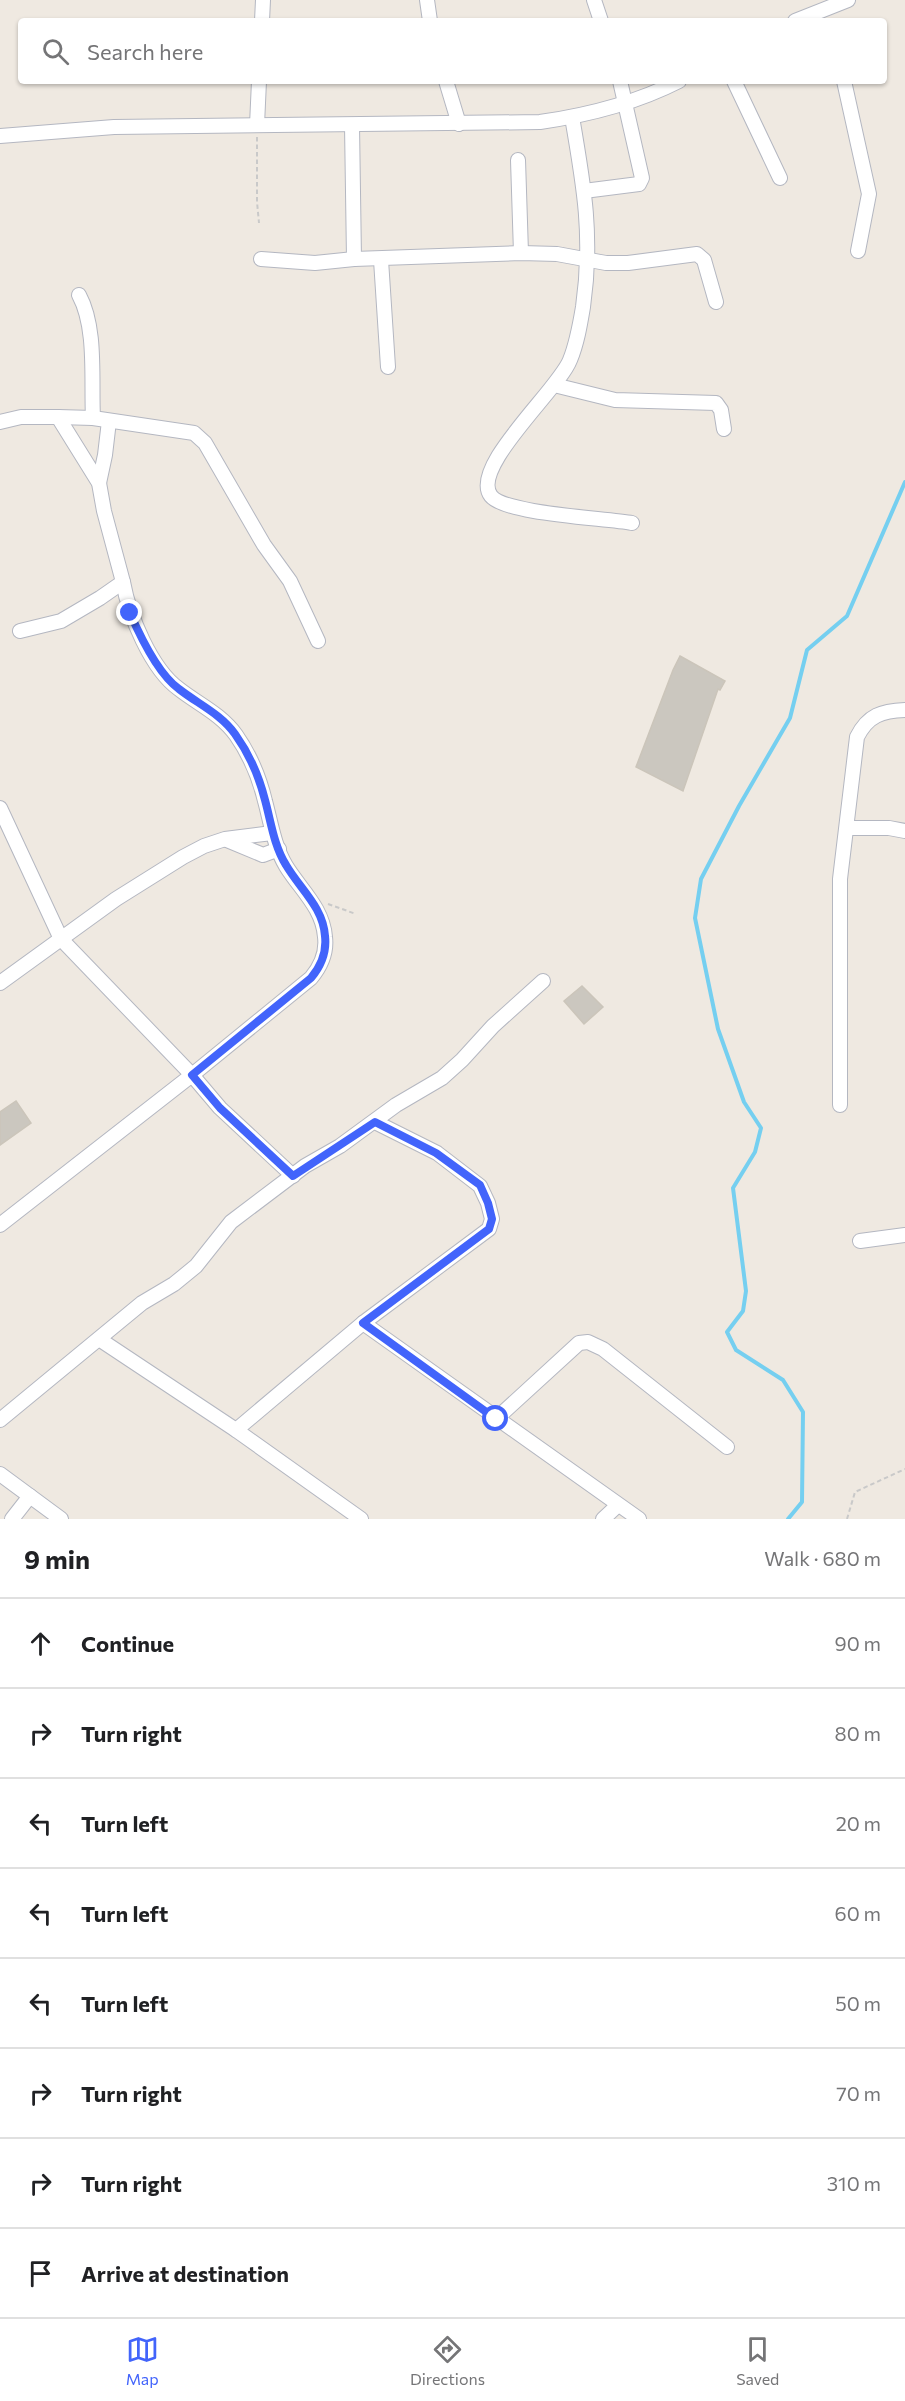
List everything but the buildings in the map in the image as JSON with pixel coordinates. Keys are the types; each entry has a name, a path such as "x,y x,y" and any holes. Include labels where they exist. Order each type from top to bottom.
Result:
{"street":[{"path":"262,18 263,0"},
{"path":"427,0 430,18"},
{"path":"594,0 600,18"},
{"path":"810,18 829,14 848,0"},
{"path":"257,125 259,84"},
{"path":"447,84 459,124"},
{"path":"584,191 641,182 621,84"},
{"path":"0,135 114,127 530,122 572,117 626,103 655,94 673,84"},
{"path":"735,84 780,178"},
{"path":"845,84 868,188 869,202 858,251"},
{"path":"572,117 584,191 588,260 579,332 570,362 496,458 487,485 489,495 498,502 517,509 633,523"},
{"path":"352,125 354,259"},
{"path":"518,160 521,253"},
{"path":"261,259 315,263 354,259 381,260 521,253 557,254 588,260 628,263 660,261 697,254 704,260 716,302"},
{"path":"381,260 388,367"},
{"path":"79,295 87,309 90,329 93,418"},
{"path":"554,385 615,400 716,403 721,410 724,429"},
{"path":"0,422 21,417 93,418 194,433 205,443 264,545 290,581 318,641"},
{"path":"0,1225 192,1075 311,978 321,966 326,937 322,921 311,899 285,865 272,833 251,757 223,720 177,688 139,636 130,613 99,483 58,417"},
{"path":"99,483 109,421"},
{"path":"20,631 61,621 123,582"},
{"path":"840,1105 838,932 840,879 857,737 863,726 877,714 905,710"},
{"path":"0,808 61,939 192,1075 220,1108 293,1176"},
{"path":"847,828 889,828 905,831"},
{"path":"0,983 116,899 183,857 204,846 225,839 272,833"},
{"path":"225,839 263,855 279,849"},
{"path":"0,1420 142,1303 174,1284 196,1266 231,1222 293,1176 375,1122 396,1104 442,1078 493,1026 543,981"},
{"path":"236,1430 363,1323 489,1229 492,1219 480,1185 436,1153 375,1122"},
{"path":"860,1241 905,1235"},
{"path":"363,1323 639,1519"},
{"path":"99,1339 236,1430 361,1519"},
{"path":"496,1419 579,1343 588,1342 603,1349 727,1447"},
{"path":"0,1474 61,1519"},
{"path":"12,1519 30,1496"},
{"path":"603,1519 618,1505"}],"path":[{"path":"257,125 257,202 260,223"},
{"path":"311,899 356,914"},
{"path":"847,1519 855,1492 905,1469"}],"waterway":[{"path":"788,1519 802,1502 803,1412 783,1380 736,1350 727,1332 743,1311 746,1291 733,1188 755,1152 761,1128 744,1102 718,1029 695,918 701,879 739,806 790,718 807,650 847,616 905,482"}],"route":[{"path":"130,613 139,636 167,677 177,688 223,720 251,757 272,833 285,865 311,899 322,921 326,937 321,966 311,978 192,1075 220,1108 293,1176 375,1122 436,1153 480,1185 492,1219 489,1229 363,1323 496,1419"}]}
